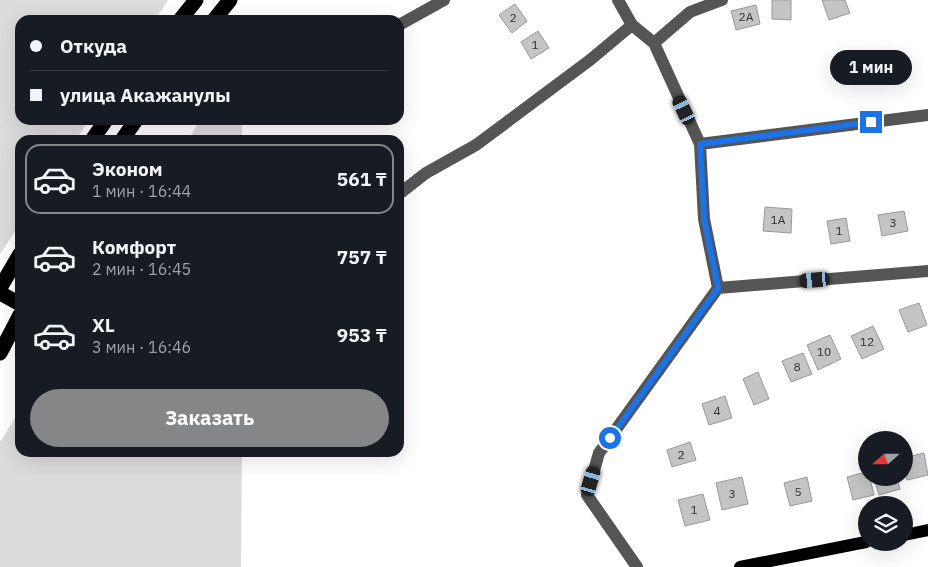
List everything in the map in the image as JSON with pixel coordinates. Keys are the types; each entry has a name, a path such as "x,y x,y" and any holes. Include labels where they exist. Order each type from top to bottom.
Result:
{"highway":[{"path":"184,15 196,0"},
{"path":"218,15 230,0"},
{"path":"0,288 15,262"},
{"path":"0,293 15,301"},
{"path":"0,353 15,324"}],"main road":[{"path":"913,533 928,530"},
{"path":"740,567 858,544"}],"street":[{"path":"404,22 444,0"},
{"path":"618,0 632,25 654,43 700,144 704,219 718,288 599,453 587,495 637,567"},
{"path":"654,43 690,12 722,0"},
{"path":"404,190 426,173 476,146 590,60 632,25"},
{"path":"700,144 928,115"},
{"path":"718,288 928,271"}],"shaded area":[{"path":"0,0 168,0 158,15 15,15 15,125 86,125 79,135 15,135 15,232 0,254"},
{"path":"197,125 242,125 242,135 191,135"},
{"path":"15,418 15,457 242,457 241,567 0,567 0,442"}],"building":[{"path":"772,0 791,0 791,20 772,19"},
{"path":"822,0 845,0 850,13 829,20"},
{"path":"515,4 527,21 512,33 499,15"},
{"path":"756,5 760,24 736,30 731,11"},
{"path":"538,31 549,48 531,59 521,42"},
{"path":"765,207 792,209 791,233 763,231"},
{"path":"904,211 908,231 882,236 878,215"},
{"path":"846,218 850,241 831,244 827,221"},
{"path":"919,303 927,325 908,332 899,310"},
{"path":"873,326 884,349 862,359 851,336"},
{"path":"830,335 841,359 818,370 807,345"},
{"path":"803,353 812,374 791,382 782,361"},
{"path":"758,372 769,399 754,405 743,379"},
{"path":"725,396 732,418 709,425 702,404"},
{"path":"690,442 696,460 672,467 667,450"},
{"path":"924,453 928,475 913,479 913,456"},
{"path":"858,474 858,486 872,486 874,495 858,496 858,499 853,500 847,477"},
{"path":"742,477 748,504 722,510 716,483"},
{"path":"807,477 812,501 790,506 784,483"},
{"path":"876,486 899,486 900,489 879,495"},
{"path":"703,494 710,520 685,526 678,500"}],"route":[{"path":"610,438 718,288 704,219 700,144 871,122"}]}
